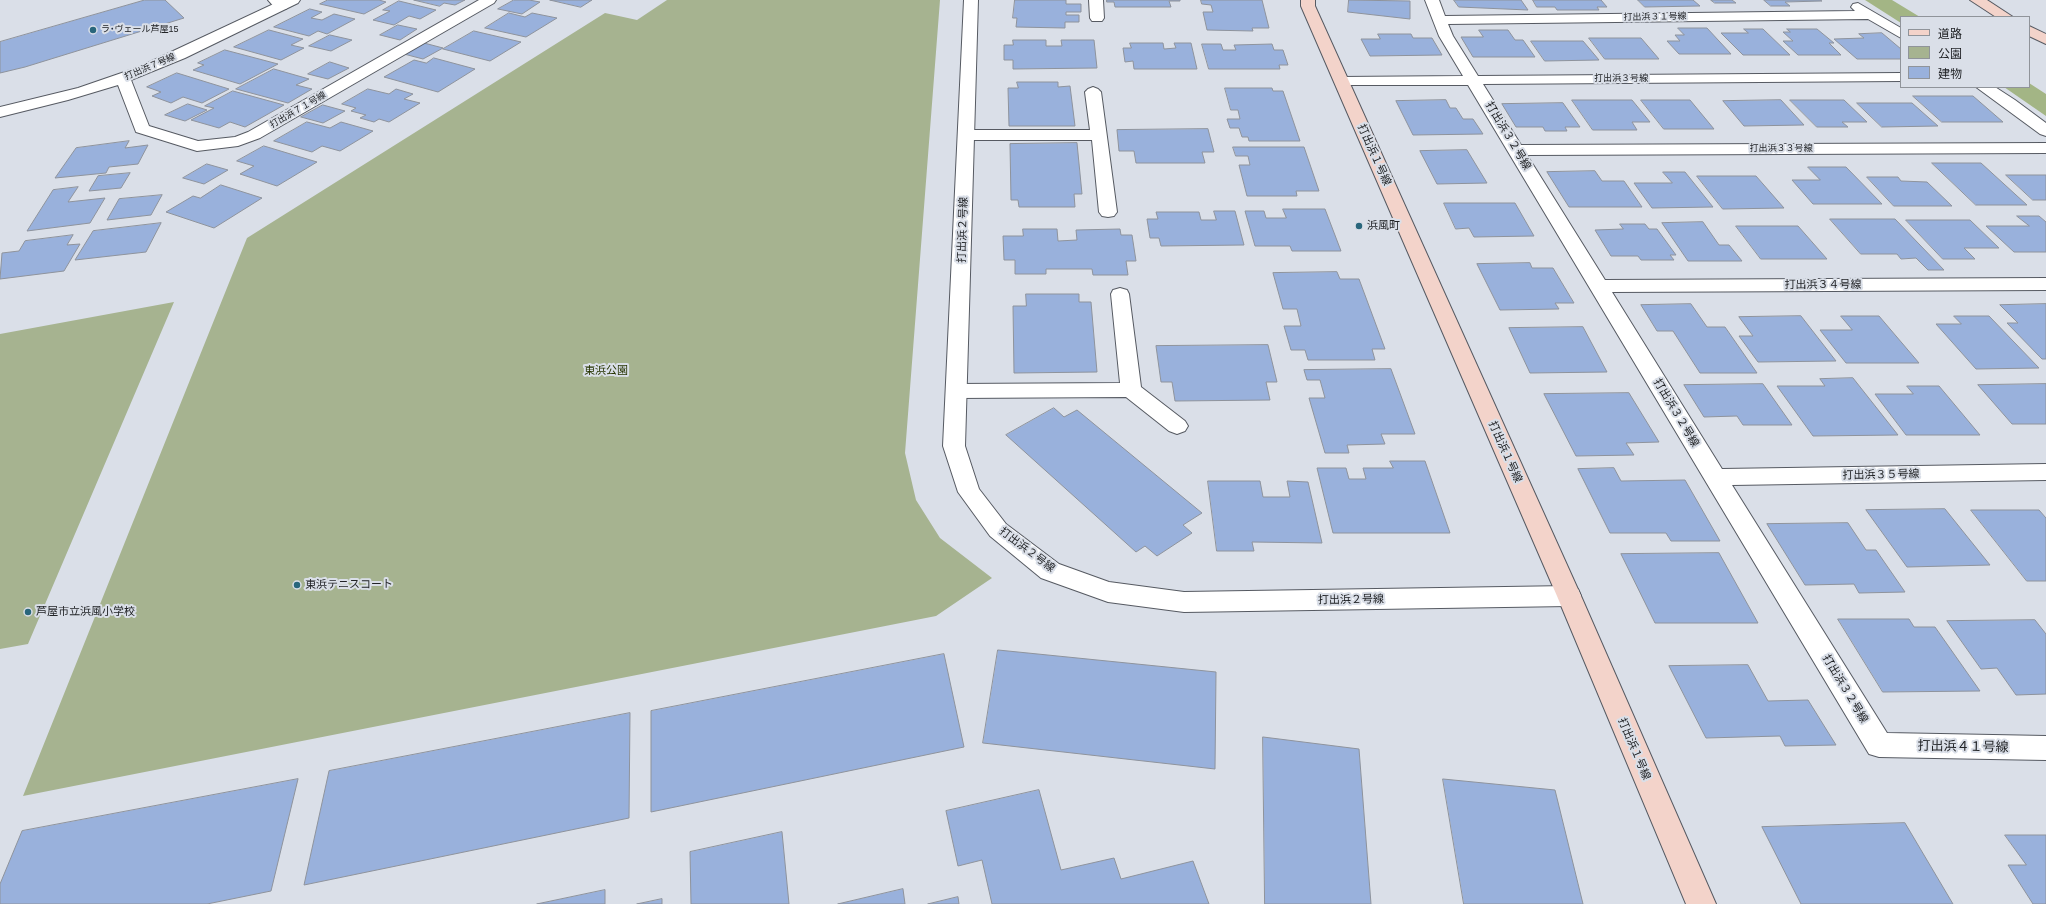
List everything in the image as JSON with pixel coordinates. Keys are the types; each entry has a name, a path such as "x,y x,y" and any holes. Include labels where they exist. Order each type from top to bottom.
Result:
{"street":[{"name":"打出浜７１号線","path":"123,78 142,129 197,146 238,140 254,135 489,0"},
{"name":"打出浜２号線","path":"971,0 954,446 969,492 998,530 1050,570 1108,592 1184,602 1569,596"},
{"path":"1096,0 1097,18"},
{"name":"打出浜１号線","path":"1308,0 1308,6 1569,596 1701,904"},
{"name":"打出浜３２号線","path":"1432,0 1446,36 1879,745"},
{"path":"1848,0 1900,33"},
{"path":"1977,0 2004,16"},
{"name":"打出浜７号線","path":"0,112 52,101 123,78 164,62 283,2"},
{"name":"打出浜３１号線","path":"1440,20 1871,15"},
{"path":"2030,31 2046,40"},
{"name":"打出浜３号線","path":"1341,81 1900,77"},
{"path":"1986,88 2010,103 2046,131"},
{"path":"1093,92 1108,212"},
{"path":"966,135 1099,134"},
{"name":"打出浜３３号線","path":"1516,150 2046,148"},
{"name":"打出浜３４号線","path":"1599,286 2046,284"},
{"path":"1120,294 1131,390"},
{"path":"957,391 1131,390 1176,426"},
{"name":"打出浜３５号線","path":"1716,477 2046,472"},
{"name":"打出浜４１号線","path":"1879,745 2046,748"}],"green space":[{"name":"東浜公園","path":"667,0 940,0 905,453 916,500 940,538 992,578 936,616 23,796 247,238 605,13 637,20"},
{"path":"1865,0 1892,0 1918,16 1900,16 1900,22"},
{"path":"2030,84 2046,94 2046,116 2005,88 2030,88"},
{"name":"芦屋市立浜風小学校","path":"174,302 28,644 0,649 0,334"}],"building":[{"name":"ラ･ヴェール芦屋15","path":"145,0 165,0 184,18 25,67 0,73 0,42"},
{"path":"328,0 379,0 386,2 364,14 320,4"},
{"path":"414,0 465,0 455,5 444,3 440,6"},
{"path":"514,0 540,2 522,14 498,9"},
{"path":"550,0 592,0 581,7"},
{"path":"1015,0 1066,0 1066,4 1081,4 1081,12 1066,12 1066,15 1079,15 1079,22 1065,22 1065,28 1016,27 1017,18 1013,18"},
{"path":"1107,0 1180,1 1169,1 1171,7 1115,7 1114,2 1107,2"},
{"path":"1201,0 1262,0 1269,28 1252,28 1253,31 1207,30 1203,12 1213,12 1211,5 1202,4"},
{"path":"1349,0 1410,1 1410,19 1348,12"},
{"path":"1454,0 1521,0 1528,10 1459,7"},
{"path":"1533,0 1601,0 1607,7 1597,7 1599,10 1557,10 1555,7 1537,7"},
{"path":"1638,0 1693,0 1700,6 1645,7"},
{"path":"1711,0 1732,0 1736,3 1715,3"},
{"path":"1764,0 1822,1 1785,2 1790,6 1771,6"},
{"path":"399,1 436,10 420,19 409,16 394,25 373,20 390,11 383,10"},
{"path":"310,9 322,12 311,18 322,20 334,14 355,19 327,34 318,31 309,36 274,27"},
{"path":"509,13 525,17 532,13 557,18 526,37 485,28"},
{"path":"398,25 417,29 400,40 380,35"},
{"path":"1678,28 1707,28 1731,54 1679,54 1667,41 1680,41 1675,35 1684,35"},
{"path":"1744,29 1763,29 1790,55 1743,55 1721,33 1748,33"},
{"path":"1787,29 1817,29 1834,43 1829,43 1841,55 1798,55 1783,41 1793,41 1783,32 1790,32"},
{"path":"269,30 303,39 291,45 304,48 281,60 234,47"},
{"path":"1479,30 1508,30 1515,40 1523,40 1535,57 1473,57 1461,37 1483,37"},
{"path":"474,31 521,42 490,61 443,49"},
{"path":"1882,33 1900,48 1900,59 1857,59 1834,39 1864,38 1859,34"},
{"path":"1378,34 1411,34 1413,38 1432,38 1442,55 1370,56 1361,39 1380,39"},
{"path":"330,35 352,40 331,51 309,46"},
{"path":"1589,38 1641,38 1659,59 1605,59"},
{"path":"1013,40 1046,40 1046,46 1062,46 1061,40 1094,40 1097,68 1013,69 1013,60 1004,60 1004,45 1013,45"},
{"path":"1531,41 1583,41 1599,60 1545,61"},
{"path":"424,43 443,48 423,59 404,54"},
{"path":"1130,43 1163,43 1164,49 1176,48 1174,43 1191,43 1197,69 1134,69 1133,61 1125,62 1123,48 1131,48"},
{"path":"1202,44 1221,44 1223,50 1236,50 1234,45 1272,44 1274,50 1283,50 1288,65 1279,65 1280,69 1209,69"},
{"path":"225,50 278,64 240,84 193,70 204,65 198,63"},
{"path":"434,58 475,69 438,92 384,77 414,60 426,63"},
{"path":"330,62 349,68 328,79 308,74"},
{"path":"274,69 309,79 296,85 312,89 288,103 236,89"},
{"path":"177,73 229,89 202,103 183,97 171,103 152,96 161,92 147,87"},
{"path":"1017,82 1058,82 1058,87 1070,86 1075,126 1009,126 1008,88 1018,88"},
{"path":"1225,88 1272,88 1273,91 1283,91 1300,141 1249,141 1248,137 1242,137 1239,128 1230,128 1227,119 1240,119 1238,110 1231,110"},
{"path":"368,89 389,94 396,89 413,94 404,99 420,103 389,122 379,119 374,122 360,118 366,115 351,111 356,108 342,104"},
{"path":"233,91 284,105 245,127 230,122 219,128 191,120 214,108 205,106"},
{"path":"1913,96 1973,96 2003,122 1942,122"},
{"path":"1446,100 1450,108 1456,108 1463,119 1473,119 1483,134 1413,135 1396,101"},
{"path":"1572,100 1632,100 1650,122 1632,122 1637,130 1593,130"},
{"path":"1641,100 1690,100 1714,129 1664,129"},
{"path":"1781,100 1804,125 1744,126 1723,101"},
{"path":"1790,100 1844,100 1867,122 1842,122 1848,127 1817,127"},
{"path":"1563,103 1580,127 1565,127 1567,131 1545,131 1543,127 1516,127 1502,104"},
{"path":"1857,103 1912,103 1938,126 1882,127"},
{"path":"188,104 207,110 185,121 165,115"},
{"path":"323,105 345,111 323,123 301,117"},
{"path":"307,122 330,128 341,122 373,131 340,151 322,146 312,152 274,141"},
{"path":"1208,129 1214,152 1202,152 1205,163 1136,163 1134,151 1119,151 1117,130"},
{"path":"129,141 125,148 148,145 138,164 109,167 106,173 55,178 76,148"},
{"path":"1077,143 1082,194 1074,194 1075,207 1019,207 1018,200 1011,200 1010,144"},
{"path":"264,146 317,162 277,186 240,174 254,166 237,161"},
{"path":"1233,147 1304,147 1319,191 1296,191 1297,196 1247,196 1239,165 1250,165 1248,156 1236,156"},
{"path":"1467,150 1487,183 1437,184 1420,151"},
{"path":"1932,163 1981,163 2027,205 1976,205"},
{"path":"207,164 228,170 204,184 183,178"},
{"path":"1808,167 1846,167 1882,204 1813,204 1792,180 1820,180"},
{"path":"1595,171 1602,181 1624,181 1642,207 1569,207 1547,172"},
{"path":"1663,172 1685,172 1713,207 1652,208 1634,183 1672,183"},
{"path":"130,173 121,188 89,191 98,176"},
{"path":"2006,175 2046,175 2046,200 2033,200"},
{"path":"1697,176 1756,176 1784,208 1723,209"},
{"path":"1867,177 1898,177 1901,181 1927,182 1952,206 1894,206"},
{"path":"221,185 262,198 214,228 166,212 193,196 200,198"},
{"path":"78,187 68,202 105,198 90,223 27,231 53,190"},
{"path":"162,195 151,215 107,220 119,199"},
{"path":"1444,203 1515,203 1534,236 1474,237 1469,228 1456,229"},
{"path":"1283,209 1325,209 1341,251 1292,251 1290,246 1255,246 1245,211 1264,211 1266,218 1286,218"},
{"path":"1214,211 1235,211 1244,245 1161,246 1159,238 1150,238 1147,219 1158,219 1156,212 1199,212 1201,220 1216,220"},
{"path":"2017,216 2039,216 2046,222 2046,252 2014,252 1986,226 2029,226"},
{"path":"1830,219 1895,219 1944,270 1928,270 1916,258 1901,259 1897,254 1861,254"},
{"path":"1906,220 1970,220 1999,248 1964,248 1975,259 1943,259"},
{"path":"1703,222 1719,245 1729,245 1742,261 1688,261 1662,223"},
{"path":"161,223 146,252 75,260 93,231"},
{"path":"1620,224 1645,224 1649,229 1657,229 1676,255 1670,255 1674,260 1641,260 1638,256 1611,256 1595,230 1623,229"},
{"path":"1736,226 1798,226 1827,259 1761,259"},
{"path":"1023,229 1057,229 1058,241 1077,240 1076,230 1120,229 1121,235 1132,235 1136,261 1126,261 1128,275 1093,275 1092,269 1046,269 1046,274 1015,274 1015,260 1004,260 1003,236 1023,236"},
{"path":"73,235 67,245 80,244 64,271 0,279 2,253 19,251 25,241"},
{"path":"1530,263 1532,268 1553,268 1574,303 1555,303 1559,309 1500,310 1477,264"},
{"path":"1337,272 1340,279 1359,279 1385,349 1372,349 1375,360 1308,360 1305,350 1291,350 1284,326 1301,326 1297,309 1283,309 1273,273"},
{"path":"1026,294 1079,294 1079,302 1091,302 1097,372 1014,373 1013,306 1026,306"},
{"path":"1691,304 1707,327 1725,327 1757,373 1700,373 1673,331 1657,331 1641,305"},
{"path":"2046,304 2046,359 2042,359 2007,323 2018,323 2000,305"},
{"path":"1801,316 1836,361 1758,362 1739,336 1753,336 1739,317"},
{"path":"1841,316 1879,316 1919,363 1846,363 1820,330 1852,330"},
{"path":"1954,316 1989,316 2039,368 1976,369 1936,324 1961,324"},
{"path":"1583,327 1607,372 1530,373 1509,328"},
{"path":"1268,345 1277,382 1266,382 1270,400 1175,401 1172,382 1161,382 1156,346"},
{"path":"1391,369 1415,434 1381,434 1385,444 1347,445 1349,453 1325,453 1309,398 1325,398 1320,380 1307,380 1304,370"},
{"path":"1853,378 1898,435 1813,436 1777,386 1825,386 1820,379"},
{"path":"1763,384 1792,425 1743,425 1737,416 1704,417 1684,385"},
{"path":"2046,384 2046,424 2012,424 1978,385"},
{"path":"1907,386 1939,386 1980,435 1906,435 1875,394 1913,394"},
{"path":"1629,393 1659,442 1626,443 1634,455 1576,456 1544,394"},
{"path":"1054,408 1064,417 1077,410 1202,513 1183,525 1192,533 1157,556 1145,546 1136,552 1006,435"},
{"path":"1390,461 1425,461 1450,533 1333,533 1317,468 1346,468 1349,479 1366,479 1363,468 1393,468"},
{"path":"1614,468 1621,481 1685,480 1720,541 1671,541 1666,533 1610,533 1578,469"},
{"path":"1208,481 1260,481 1263,497 1290,497 1287,481 1308,482 1322,543 1252,542 1254,551 1217,551"},
{"path":"1945,509 1990,565 1907,567 1866,510"},
{"path":"1971,510 2039,510 2046,518 2046,581 2027,581"},
{"path":"1848,523 1866,550 1876,550 1905,592 1859,593 1854,584 1805,585 1767,524"},
{"path":"1719,553 1758,623 1655,623 1621,554"},
{"path":"1838,619 1909,619 1914,627 1935,627 1980,691 1883,692"},
{"path":"2035,620 2046,634 2046,694 2016,695 1997,668 1981,669 1947,621"},
{"path":"998,650 1216,672 1215,769 983,743"},
{"path":"944,654 964,747 651,812 651,711"},
{"path":"1748,665 1768,701 1808,700 1836,745 1785,746 1780,736 1706,738 1669,666"},
{"path":"630,713 629,818 304,885 329,771"},
{"path":"1263,737 1359,749 1371,904 1265,904"},
{"path":"298,779 271,891 207,904 0,904 0,884 22,831"},
{"path":"1443,779 1555,790 1583,904 1464,904"},
{"path":"1039,790 1061,870 1114,858 1121,879 1193,861 1209,904 992,904 982,860 958,866 946,811"},
{"path":"1905,823 1953,904 1801,904 1762,827"},
{"path":"782,832 789,904 691,904 690,852"},
{"path":"2005,835 2046,835 2046,904 2033,904 2008,865 2026,865"},
{"path":"903,889 905,904 838,904"},
{"path":"605,890 605,904 537,904"},
{"path":"958,897 959,904 928,904"},
{"path":"662,899 662,904 637,904"}],"place":[{"name":"ラ･ヴェール芦屋15","path":"93,30"},
{"name":"浜風町","path":"1359,226"},
{"name":"東浜テニスコート","path":"297,585"},
{"name":"芦屋市立浜風小学校","path":"28,612"}]}
